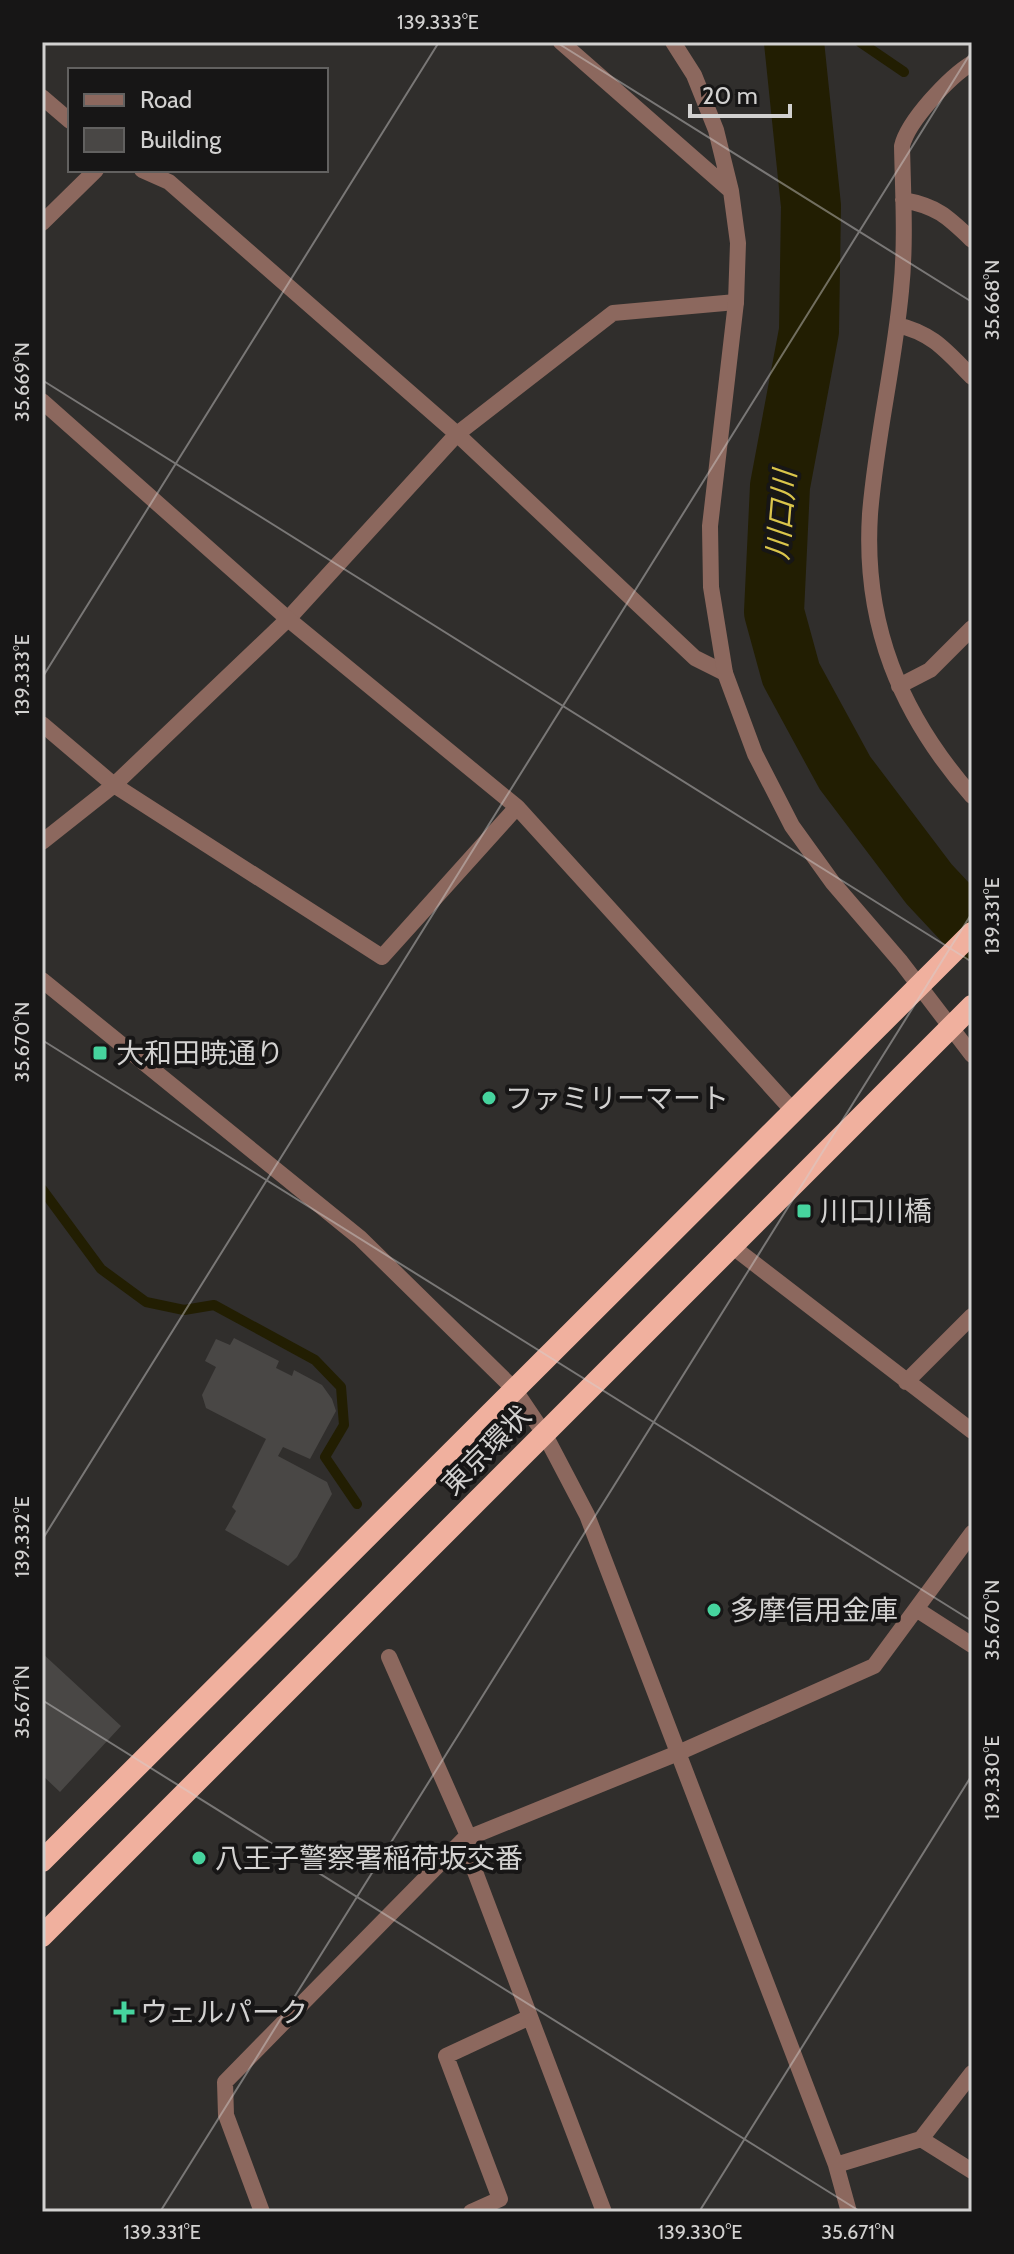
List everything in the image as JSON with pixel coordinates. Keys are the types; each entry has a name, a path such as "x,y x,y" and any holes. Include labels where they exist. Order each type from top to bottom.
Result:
{"highway":[{"name":"東京環状","path":"42,1861 972,933"},
{"name":"東京環状","path":"42,1936 962,1017"}],"street":[{"path":"561,42 731,191"},
{"path":"673,42 694,75 716,130 731,191 738,243 736,302 710,526 711,587 725,673 755,754 792,826 833,883 901,962 962,1017 972,1055"},
{"path":"972,63 905,131 902,146 905,255 870,536 877,617 899,686 926,738 972,796"},
{"path":"42,97 68,119"},
{"path":"42,223 94,172"},
{"path":"146,172 169,182 457,434 695,658 725,673"},
{"path":"903,200 925,204 944,213 972,240"},
{"path":"42,842 114,785 288,619 457,434 613,313 736,302"},
{"path":"897,325 932,337 972,377"},
{"path":"42,401 288,619 517,807 794,1112"},
{"path":"899,686 930,670 972,628"},
{"path":"42,724 114,785 382,957 517,807"},
{"path":"42,980 360,1238 514,1389 545,1435 587,1515 836,2165 849,2212"},
{"path":"733,1247 972,1431"},
{"path":"906,1382 972,1316"},
{"path":"262,2212 226,2115 225,2082 466,1839 678,1753 874,1666 972,1533"},
{"path":"916,1609 972,1645"},
{"path":"389,1657 466,1839 604,2212"},
{"path":"471,2212 500,2199 446,2056 530,2017"},
{"path":"836,2165 921,2139 972,2073"},
{"path":"921,2139 972,2171"}],"building":[{"path":"234,1338 279,1361 276,1368 292,1376 294,1370 322,1385 336,1411 310,1459 283,1447 278,1456 327,1482 332,1494 297,1557 288,1566 225,1530 236,1511 232,1507 266,1439 206,1408 202,1395 216,1367 205,1361 216,1339 230,1345"},
{"path":"42,1653 121,1726 60,1792 42,1775"}],"waterway":[{"name":"川口川","path":"794,42 811,206 809,331 780,486 774,612 791,674 845,773 929,884 972,930"},
{"path":"860,42 904,72"},
{"path":"42,1189 101,1269 146,1302 184,1310 214,1305 315,1360 341,1387 344,1425 325,1457 357,1504"}],"place":[{"name":"大和田暁通り","path":"100,1053"},
{"name":"ファミリーマート","path":"489,1098"},
{"name":"川口川橋","path":"804,1211"},
{"name":"多摩信用金庫","path":"714,1610"},
{"name":"八王子警察署稲荷坂交番","path":"199,1858"},
{"name":"ウェルパーク","path":"124,2012"}]}
